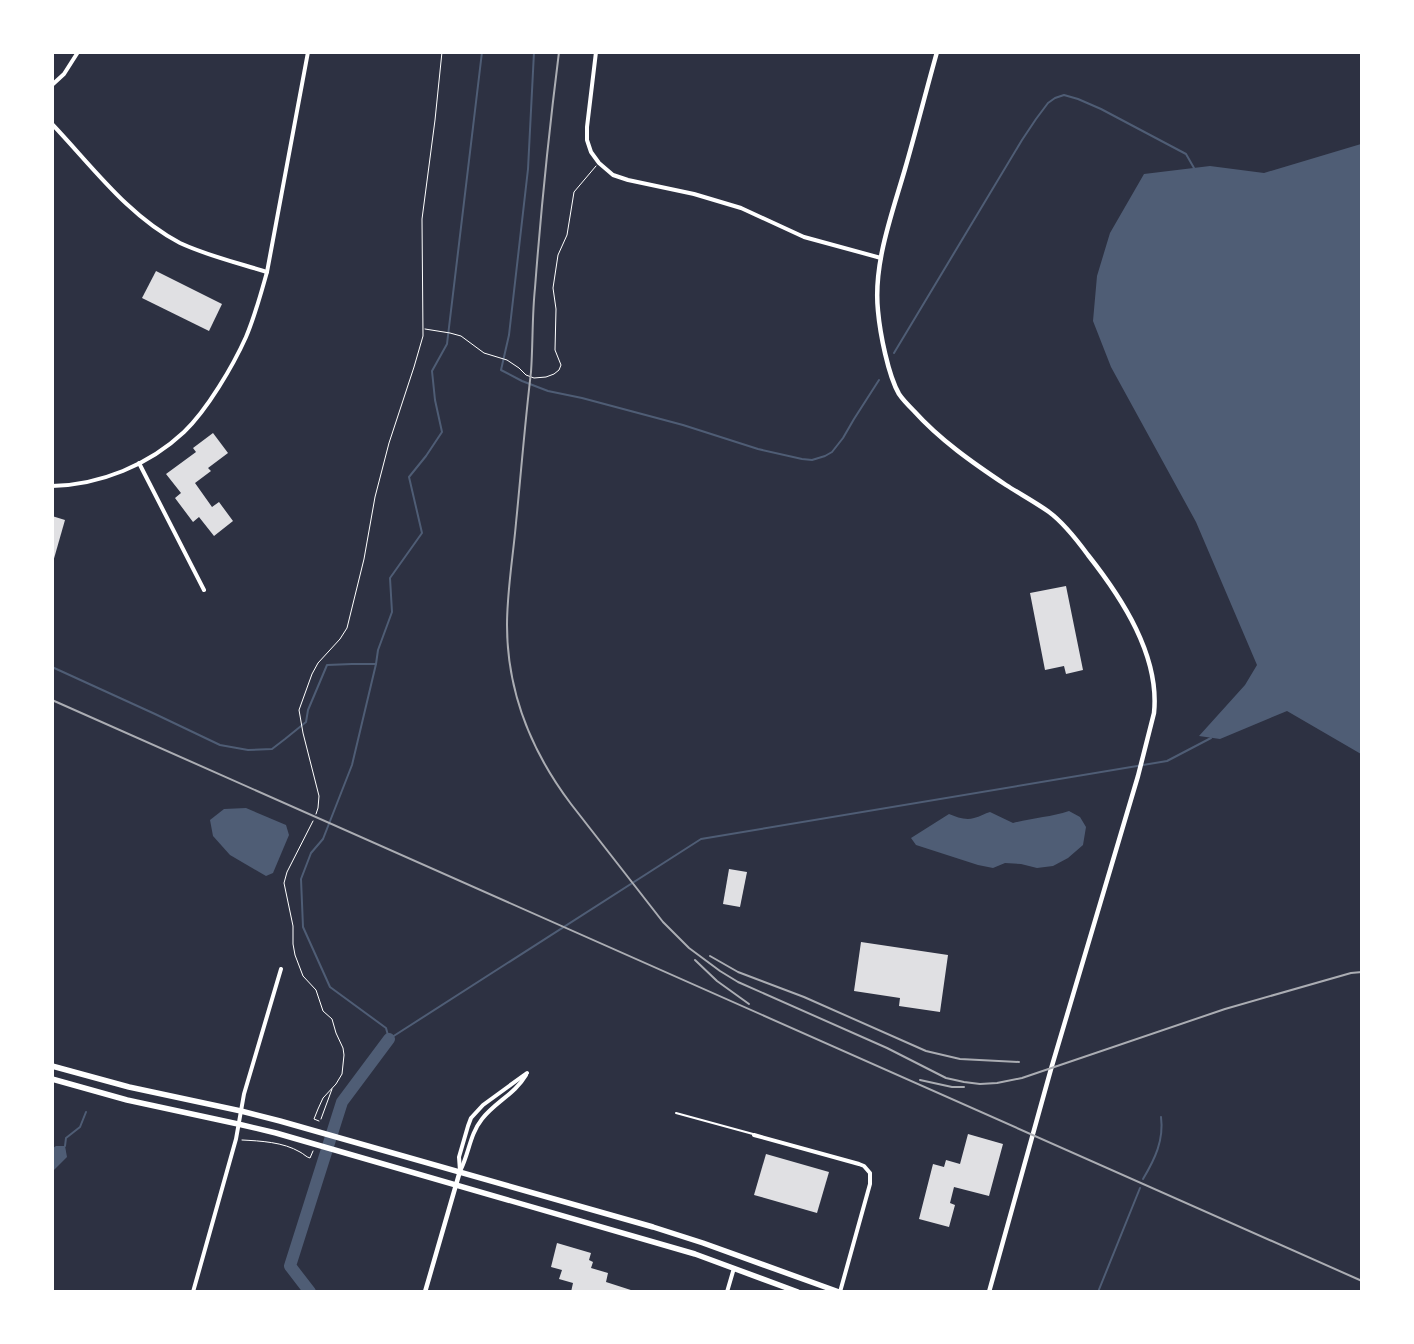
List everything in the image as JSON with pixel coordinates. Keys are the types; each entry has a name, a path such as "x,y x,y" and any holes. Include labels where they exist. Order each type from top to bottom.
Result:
{"main road":[{"path":"52,1066 148,1091 241,1111 312,1129 678,1235 840,1292"},
{"path":"52,1079 146,1104 238,1124 308,1142 675,1248 798,1292"}],"street":[{"path":"52,85 64,74 78,52"},
{"path":"52,486 89,482 118,474 166,448 184,432 204,408 229,369 246,336 267,272 308,52"},
{"path":"596,52 586,140 591,152 599,163 613,175 694,194 741,208 804,237 881,258"},
{"path":"937,52 881,258 877,286 878,309 881,334 890,372 899,394 924,422 961,454 1057,518 1078,541 1110,582 1130,615 1148,658 1154,688 1154,713 1138,776 1056,1052 988,1292"},
{"path":"52,124 114,191 156,229 202,253 267,272"},
{"path":"139,463 204,590"},
{"path":"193,1292 236,1139 244,1094 281,969"},
{"path":"425,1292 460,1172 477,1125 486,1113 521,1084 527,1073 476,1111 468,1126 458,1157 460,1172"},
{"path":"754,1135 859,1164 864,1166 870,1173 870,1184 840,1292"},
{"path":"727,1292 734,1268"}],"lane":[{"path":"676,1113 754,1135"}],"path":[{"path":"316,814 319,796 298,714 312,674 318,663 340,639 350,619 371,528 375,497 389,443 423,336 422,219 436,120 442,52"},
{"path":"424,329 462,336 478,349 490,356 507,360 526,375 534,378 546,377 560,370 561,365 555,350 556,309 553,288 558,255 566,235 574,192 599,163"},
{"path":"312,821 286,872 284,882 293,926 295,955 303,976 316,990 323,1011 332,1020 343,1048 342,1074 336,1084 332,1088 323,1098 314,1119 320,1120 332,1088"},
{"path":"236,1139 268,1141 300,1152 310,1158 313,1151"}],"water":[{"path":"1361,144 1361,754 1287,711 1220,739 1199,736 1245,685 1257,665 1196,522 1111,367 1093,321 1097,276 1110,233 1144,174 1210,166 1264,173"},
{"path":"246,808 286,825 289,835 273,873 266,876 230,855 213,836 210,820 224,809"},
{"path":"1069,811 1080,817 1086,827 1083,845 1068,858 1053,866 1037,868 1005,863 993,868 916,845 911,838 949,814 968,819 990,812 1013,823"},
{"path":"65,1146 67,1157 53,1171 53,1148"}],"building":[{"path":"156,271 222,304 209,331 142,298"},
{"path":"213,433 228,453 208,468 211,471 195,483 212,507 219,502 233,521 214,536 199,517 193,522 175,498 181,493 166,474 196,452 193,448"},
{"path":"52,516 65,520 53,562 52,562"},
{"path":"1066,586 1083,670 1066,674 1064,666 1045,670 1030,593"},
{"path":"729,869 747,872 740,907 723,904"},
{"path":"861,942 948,955 940,1012 899,1006 900,998 854,991"},
{"path":"968,1134 1003,1144 989,1196 954,1187 950,1203 955,1205 949,1227 919,1219 933,1164 944,1167 946,1160 960,1164"},
{"path":"766,1154 829,1172 817,1213 754,1195"},
{"path":"557,1243 591,1253 589,1260 593,1262 591,1268 608,1273 606,1282 637,1292 571,1292 573,1283 559,1279 562,1270 551,1267"}],"waterway":[{"path":"482,52 447,344 432,371 435,400 442,432 409,477 422,533 390,578 392,612 378,650 352,765 323,839 311,853 301,879 303,927 330,987 386,1028 389,1039 701,839 1167,761 1211,738"},
{"path":"534,52 528,169 509,335 501,370 548,391 582,398 683,425 758,449 812,460 832,452 843,438 879,380"},
{"path":"894,353 1022,140 1048,103 1055,98 1064,95 1101,109 1186,154 1194,168"},
{"path":"52,667 220,745 248,750 272,749 306,722 308,710 327,665 376,664"},
{"path":"310,1292 290,1266 342,1102 389,1039"},
{"path":"65,1146 66,1138 80,1127 86,1112"},
{"path":"1143,1179 1158,1149 1162,1125 1161,1117"},
{"path":"1098,1292 1140,1188"}],"railway":[{"path":"559,52 543,199 534,298 531,372 509,587 507,612 508,650 511,674 524,720 544,763 571,804 663,922 689,948 738,982 887,1048 946,1078 980,1084 1022,1078 1225,1009 1351,973 1362,972"},
{"path":"52,700 1362,1281"},
{"path":"710,956 738,972 804,997 926,1051 960,1059 1019,1062"},
{"path":"695,960 717,981 749,1004"},
{"path":"920,1080 952,1087 964,1087"}]}
